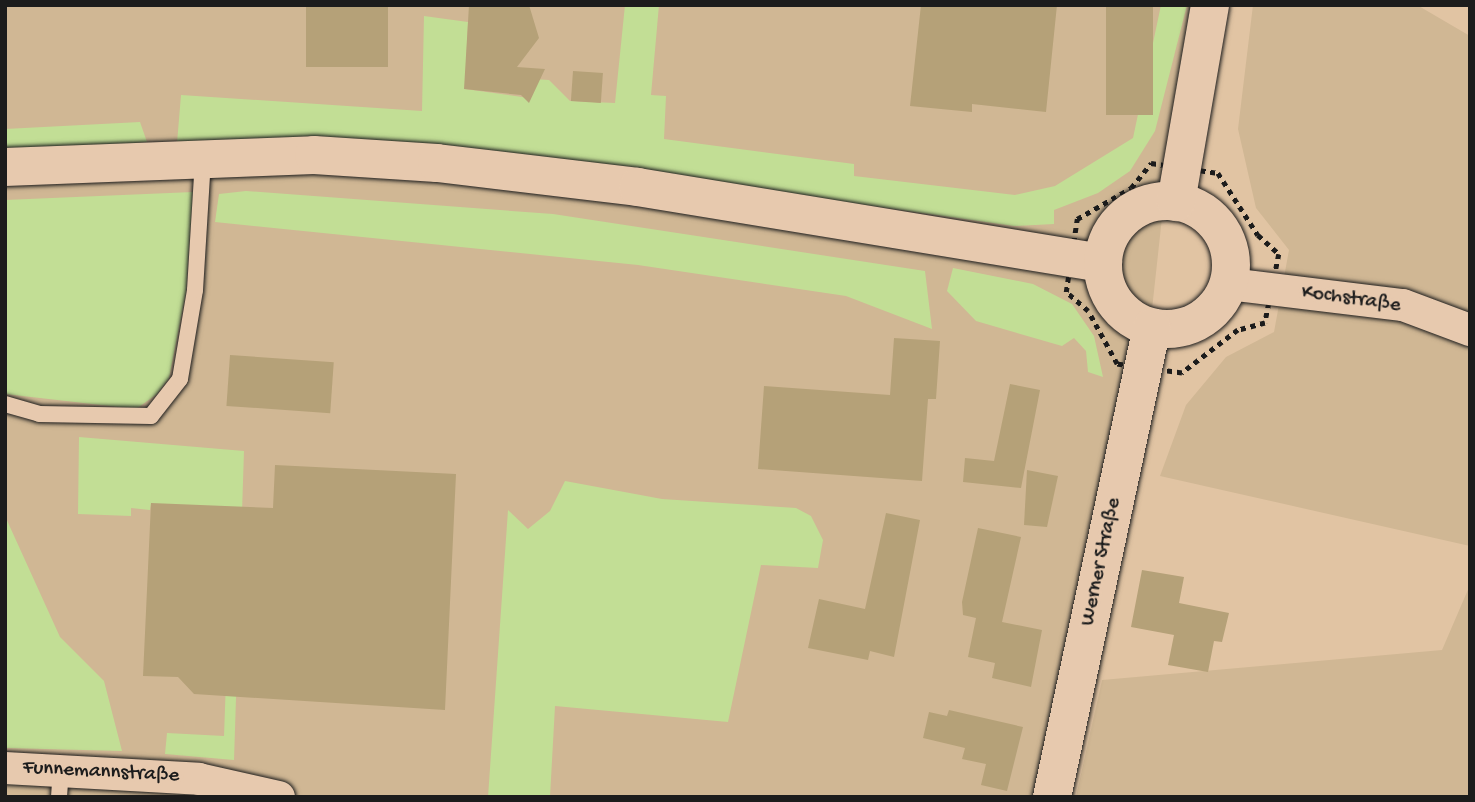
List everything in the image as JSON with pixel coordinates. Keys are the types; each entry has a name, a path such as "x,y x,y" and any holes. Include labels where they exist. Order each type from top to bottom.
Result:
{"street":[{"path":"1074,274 1106,246 1124,217 1154,202 1179,184 1210,5"},
{"path":"5,167 314,155 451,165 638,187 1074,274 1152,328 1172,330 1199,320 1220,302 1228,284 1230,256 1220,229 1179,184"},
{"name":"Kochstraße","path":"1228,284 1403,305 1470,330"},
{"name":"Werner Straße","path":"1052,797 1152,328"},
{"name":"Funnemannstraße","path":"5,768 60,784 199,779 279,797"}],"lane":[{"path":"5,404 39,414 151,416 180,379 195,290 204,158"}],"path":[{"path":"1151,163 1179,184 1218,173 1258,234 1279,254 1265,323 1238,330 1182,373 1117,364 1087,311 1074,274 1077,219 1132,188 1151,163"}],"shaded area":[{"path":"5,5 1198,5 1165,190 1149,337 1048,797 5,797"},
{"path":"1253,5 1417,5 1470,36 1470,546 1160,476 1186,405 1226,357 1274,332 1289,250 1256,208 1238,129"},
{"path":"1470,585 1470,797 1076,797 1102,680 1442,650"}],"green space":[{"path":"625,5 659,5 651,95 666,96 664,139 854,164 854,176 1015,195 1055,186 1133,138 1161,5 1187,5 1155,131 1130,171 1098,193 1054,210 1054,224 1014,226 837,201 177,143 181,95 422,111 424,16 468,22 465,89 529,98 533,79 549,80 570,101 615,103"},
{"path":"140,122 147,142 5,154 5,129"},
{"path":"246,191 553,214 925,271 932,329 846,296 638,265 215,222 219,194"},
{"path":"193,192 186,292 169,378 157,394 136,409 5,394 5,200"},
{"path":"953,268 1033,284 1072,304 1094,336 1103,377 1088,372 1086,351 1074,338 1062,346 976,321 947,291"},
{"path":"79,437 244,451 234,760 165,754 167,733 224,736 226,680 151,503 150,510 131,508 131,516 78,514"},
{"path":"565,481 662,499 796,508 811,516 823,540 818,568 761,565 728,722 555,706 550,797 488,797 508,510 528,529 550,511"},
{"path":"5,516 60,637 104,681 122,751 7,748"}],"building":[{"path":"306,5 388,5 388,67 306,67"},
{"path":"469,5 529,5 539,38 517,67 545,69 529,103 521,95 464,89"},
{"path":"921,5 1057,5 1046,112 972,104 972,112 910,106"},
{"path":"1106,5 1153,5 1153,115 1106,115"},
{"path":"573,71 603,73 601,103 571,101"},
{"path":"894,338 940,341 936,399 928,399 922,481 758,469 764,386 890,395"},
{"path":"230,355 334,362 330,413 226,406"},
{"path":"1010,384 1040,390 1021,488 963,482 965,458 994,461"},
{"path":"275,465 456,474 445,710 194,694 178,677 143,676 151,503 273,508"},
{"path":"1027,470 1058,476 1047,527 1024,525"},
{"path":"886,513 920,520 894,657 870,651 868,660 808,648 819,599 865,609"},
{"path":"978,528 1021,537 1002,622 1042,630 1031,687 992,678 995,663 968,657 976,618 963,615 962,602"},
{"path":"1142,570 1184,577 1179,603 1229,613 1222,642 1214,641 1208,672 1168,665 1174,635 1131,627"},
{"path":"949,710 1023,727 1007,791 981,785 986,764 962,759 965,748 923,738 929,712 947,716"}]}
